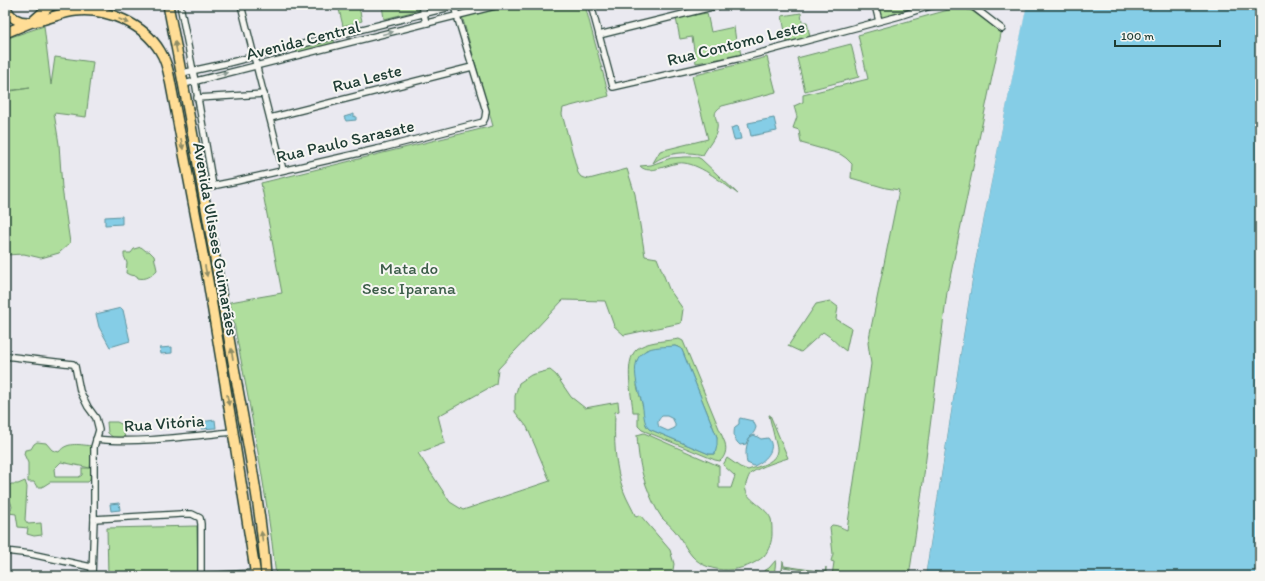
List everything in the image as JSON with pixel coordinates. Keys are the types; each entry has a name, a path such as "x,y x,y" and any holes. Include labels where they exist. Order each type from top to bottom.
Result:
{"main road":[{"path":"5,33 32,22 51,5"},
{"name":"Avenida Ulisses Guimarães","path":"168,5 184,84 256,496 266,576"},
{"path":"5,6 11,17 32,22"},
{"name":"Avenida Ulisses Guimarães","path":"32,22 76,11 101,12 128,22 141,30 154,42 161,52 166,64 208,281 234,432 256,574"},
{"path":"179,128 191,126"}],"street":[{"path":"180,5 213,186"},
{"path":"241,5 283,170"},
{"path":"422,5 426,23"},
{"name":"Avenida Central","path":"184,84 499,5"},
{"path":"591,5 599,35 720,5"},
{"path":"875,5 879,22"},
{"name":"Rua Contomo Leste","path":"599,35 612,87 745,57 916,12 922,7 935,5"},
{"path":"971,5 1002,29"},
{"name":"Avenida Central","path":"182,73 254,57 456,6"},
{"path":"456,6 457,15 472,67"},
{"path":"293,47 295,56"},
{"name":"Rua Paulo Sarasate","path":"202,188 386,147 480,123 484,120 486,111 472,67"},
{"name":"Rua Leste","path":"270,118 472,67"},
{"path":"198,98 264,94"},
{"name":"Rua Vitória","path":"5,356 72,364 75,366 80,392 96,418 99,430 96,439 167,439 234,432"},
{"path":"92,576 94,447 96,439"},
{"path":"94,519 181,514 196,515 200,518 201,524 201,576 256,574"},
{"path":"5,551 31,554 91,567"}],"green space":[{"path":"338,5 354,5 355,8 359,7 362,21 343,26"},
{"path":"382,5 418,5 420,10 384,19"},
{"name":"Mata do Sesc Iparana","path":"512,5 585,5 609,96 563,108 562,114 578,173 581,177 589,179 627,169 635,194 645,256 657,258 669,289 683,309 681,323 624,335 614,326 605,301 563,300 498,369 496,384 438,416 445,443 418,453 450,502 463,510 550,481 527,427 515,412 515,396 519,383 531,375 550,370 556,375 571,397 585,408 618,402 619,411 615,412 616,462 625,495 636,517 640,515 670,550 674,564 672,576 276,576 262,473 230,302 282,293 261,183 493,126 462,16"},
{"path":"878,5 919,5 919,7 882,20"},
{"path":"959,7 972,11 994,27 1002,29 947,292 921,498 909,576 832,576 834,562 831,561 833,554 830,527 834,525 847,530 871,364 868,343 899,190 886,188 851,178 852,164 846,158 840,154 801,143 799,130 793,128 797,117 794,106 803,102 803,95 868,79 858,35"},
{"path":"707,13 711,32 734,27 736,41 738,41 741,55 696,63 692,37 680,39 676,18"},
{"path":"801,13 802,22 807,22 810,37 787,42 782,16"},
{"path":"44,26 51,85 55,57 93,62 86,117 54,113 59,144 62,188 70,243 59,253 41,258 24,254 5,255 5,92 30,88 5,91 5,39"},
{"path":"333,37 335,44 297,54 295,47"},
{"path":"851,44 859,77 805,91 797,58"},
{"path":"767,57 776,92 722,106 718,109 715,114 717,125 716,132 703,155 677,153 659,159 653,163 660,151 708,139 692,76"},
{"path":"697,157 701,159 738,194 705,171 691,164 679,163 649,170 640,166 651,165 671,158"},
{"path":"141,247 146,251 149,251 154,256 157,270 151,276 146,278 138,278 137,276 126,273 127,263 124,253 131,253 134,249"},
{"path":"830,301 838,307 836,319 851,328 846,351 823,332 801,352 788,346 816,304"},
{"path":"679,339 683,341 725,443 725,453 720,461 642,430 638,426 638,412 633,412 629,376 631,359 634,352 644,345 654,342","holes":["675,346 681,348 717,437 715,454 709,454 649,429 646,425 644,410 637,386 646,350"]},
{"path":"769,415 788,458 764,466 751,473 745,487 749,497 764,509 771,519 772,537 769,548 764,556 756,562 738,569 728,570 708,567 692,556 672,527 662,518 657,510 642,473 637,435 644,433 719,466 719,488 731,488 735,476 723,465 727,458 740,467 748,470 767,463 774,457 777,448"},
{"path":"107,422 117,422 123,425 125,439 116,440 108,433"},
{"path":"37,442 46,443 52,450 59,452 66,446 70,445 93,446 90,480 88,482 50,482 42,487 37,487 34,482 28,482 28,463 24,454 25,450 31,449","holes":["61,462 90,468 82,468 82,475 79,477 55,477 54,469"]},
{"path":"25,481 27,487 25,520 28,524 41,523 42,535 34,536 27,534 28,528 18,527 16,514 9,513 12,507 9,500 9,486 11,484 18,484"},
{"path":"197,526 198,576 108,576 107,528"},
{"path":"776,560 774,576 756,576 769,568"},
{"path":"783,561 784,566 825,572 826,567 826,576 824,576 825,573 783,567 782,570"}],"water":[{"path":"1026,5 1260,5 1260,576 925,576 974,267"},
{"path":"354,114 354,117 356,116 356,120 346,121 344,117"},
{"path":"774,118 777,131 751,136 748,123"},
{"path":"738,126 741,139 734,140 731,128"},
{"path":"122,216 122,224 105,225 105,217"},
{"path":"121,308 123,310 130,341 110,347 99,327 96,314"},
{"path":"675,346 682,350 717,437 715,454 709,454 649,429 646,424 637,383 637,361 640,355 648,349","holes":["662,416 667,416 673,419 675,424 675,428 668,431 659,427 658,424"]},
{"path":"172,347 172,353 161,354 160,348"},
{"path":"740,418 753,421 756,427 746,444 740,445 734,437 734,432 735,427 739,424"},
{"path":"215,420 216,428 201,429 200,422"},
{"path":"754,435 761,439 768,438 771,442 771,451 762,461 754,466 747,463 746,453 750,437"},
{"path":"119,503 120,510 111,511 110,504"}],"pier":[{"path":"1024,5 1026,5 1026,9 974,267 925,576 923,576 972,267"}]}
